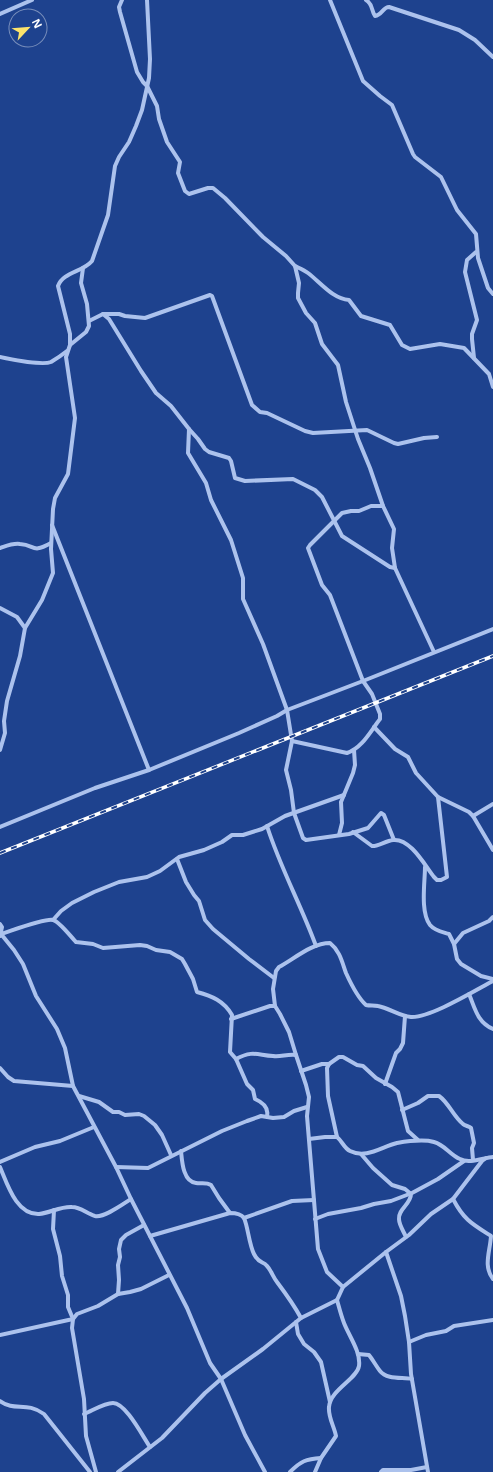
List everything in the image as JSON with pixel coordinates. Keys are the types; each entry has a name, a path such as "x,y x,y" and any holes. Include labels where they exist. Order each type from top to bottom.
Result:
{"street":[{"path":"0,14 32,0"},
{"path":"122,0 119,7 120,12 139,78 147,86 158,106 159,119 167,142 180,162 178,173 186,194 213,188 263,237 286,256 294,266 299,283 298,298 306,313 318,328 319,339 338,365 346,402 358,439 383,506 394,529 392,548 395,568 434,652"},
{"path":"70,345 69,326 58,291 58,286 64,278 88,266 92,261 108,215 115,166 119,157 130,142 142,110 150,70 147,0"},
{"path":"330,0 365,83 392,105 413,154 441,177 457,210 476,234 476,252 488,288 493,294"},
{"path":"366,0 371,4 372,12 375,16 379,15 385,8 390,7 459,30 475,40 493,57"},
{"path":"474,358 472,334 477,320 465,272 467,260 476,252"},
{"path":"294,266 307,272 331,293 344,300 349,300 361,316 390,325 402,345 406,348 410,349 440,344 464,348 489,374 493,387"},
{"path":"0,750 5,733 4,721 7,700 20,656 25,628 42,600 53,573 51,543 55,498 68,474 75,418 66,357 70,345 86,332 89,326 87,304 81,283 83,268"},
{"path":"89,321 103,314 119,314 145,318 210,295 212,296 252,405 255,408 305,432 326,434 356,430 372,432 394,443 437,437"},
{"path":"103,314 112,322 156,393 172,406 205,449 229,458 234,475 237,479 293,479 315,490 322,497 342,536 390,567 395,568"},
{"path":"0,357 17,361 44,363 52,361 67,351"},
{"path":"189,430 188,453 206,483 211,500 231,540 243,578 243,600 263,644 287,710 292,741 286,770 291,790 294,813 303,838 306,840 339,835 368,828 375,818 383,814 394,840"},
{"path":"292,741 347,752 354,750 359,746 380,719 380,714 372,694 363,682 330,595 322,585 308,548 342,513 359,511 371,506 383,506"},
{"path":"52,523 149,770"},
{"path":"0,548 19,544 37,549 51,543"},
{"path":"0,608 17,617 25,628"},
{"path":"0,827 95,788 149,770 239,733 287,710 363,682 493,629"},
{"path":"374,727 395,750 408,757 416,773 438,797 459,806 473,816 493,850"},
{"path":"339,835 342,823 340,802 354,769 354,750"},
{"path":"53,920 61,911 72,903 90,894 119,882 147,877 160,871 177,859 204,850 222,842 232,835 245,834 267,826 294,813 344,795"},
{"path":"353,832 372,846 384,841 394,840 408,844 437,880 441,880 447,877 438,797"},
{"path":"473,816 493,804"},
{"path":"267,826 316,946"},
{"path":"177,859 186,882 199,901 205,920 213,929 274,978"},
{"path":"425,866 424,902 426,917 430,925 437,930 449,934 454,944 457,959 461,964 481,976 493,980"},
{"path":"454,944 463,933 489,921 493,917"},
{"path":"0,935 44,920 53,920 58,922 76,942 93,944 103,948 140,945 156,950 170,952 178,956 185,964 197,992 211,996 223,1003 232,1015 230,1052 236,1060 247,1084 251,1086 255,1099 260,1100 265,1106 268,1113 267,1116"},
{"path":"0,924 2,927 0,935"},
{"path":"0,935 14,950 23,964 36,996 57,1029 65,1048 73,1086 116,1167 169,1275 187,1308 210,1363 221,1379 245,1436 265,1472"},
{"path":"343,1287 328,1272 318,1249 307,1116 309,1097 289,1032 275,1006 273,989 276,971 279,967 316,946 324,943 330,943 339,953 352,984 361,1000 366,1005 378,1006 405,1016 412,1017 428,1014 469,994 493,980"},
{"path":"469,994 478,1017 486,1026 493,1029"},
{"path":"231,1019 270,1006 275,1006"},
{"path":"385,1084 396,1053 400,1049 402,1043 405,1016"},
{"path":"236,1060 250,1054 258,1053 275,1056 287,1054 296,1055"},
{"path":"302,1071 322,1064 329,1064 339,1057 343,1057 357,1066 363,1066 376,1078 398,1092 408,1131 418,1140"},
{"path":"329,1064 327,1068 328,1096 337,1137 349,1150 361,1154 368,1153 397,1143 418,1140 434,1142 444,1147 458,1159 464,1161 493,1157"},
{"path":"0,1068 14,1081 73,1086"},
{"path":"79,1096 99,1102 113,1112 139,1114 144,1116 155,1125 162,1135 171,1156"},
{"path":"402,1110 418,1103 428,1096 439,1096 448,1103 454,1115 461,1123 472,1128 474,1143 472,1148 473,1160"},
{"path":"116,1167 146,1168 228,1128 255,1118 267,1116 273,1118 284,1117 294,1111 308,1107"},
{"path":"300,1109 307,1116"},
{"path":"0,1162 35,1147 60,1141 94,1127"},
{"path":"309,1139 337,1137"},
{"path":"181,1151 184,1170 189,1180 194,1183 205,1183 211,1185 230,1213"},
{"path":"361,1154 373,1168 392,1185 405,1189 410,1194 411,1199 398,1217 406,1237"},
{"path":"118,1472 162,1438 204,1393 221,1379 263,1349 301,1318 337,1300 343,1287 406,1237 431,1214 453,1199 482,1161 486,1158"},
{"path":"315,1219 328,1214 391,1201 410,1194 438,1179 464,1161"},
{"path":"0,1167 11,1192 20,1206 28,1211 38,1214 70,1206 77,1207 93,1216 100,1216 131,1199"},
{"path":"453,1199 461,1214 468,1221 492,1237 487,1264 488,1273 493,1279"},
{"path":"244,1218 292,1201 314,1200"},
{"path":"54,1210 53,1229 60,1256 62,1276 68,1294 68,1307 73,1319 72,1328 84,1400 86,1436 96,1472"},
{"path":"150,1236 230,1213 236,1213 244,1218 249,1242 256,1259 261,1263 266,1264 277,1282 292,1301 301,1318"},
{"path":"118,1294 118,1264 121,1240 126,1235 144,1225"},
{"path":"381,1472 383,1470 427,1470 423,1438 412,1379 409,1342 401,1296 386,1252"},
{"path":"0,1335 8,1332 73,1319 77,1314 98,1306 118,1294 141,1289 169,1275"},
{"path":"330,1402 340,1387 358,1371 360,1364 358,1354 344,1322 337,1300"},
{"path":"409,1342 426,1335 446,1331 454,1326 493,1320"},
{"path":"296,1322 298,1334 304,1344 314,1352 322,1362 330,1402 329,1414 336,1436 321,1458 315,1472"},
{"path":"358,1354 368,1355 386,1376 412,1379"},
{"path":"0,1401 9,1406 27,1406 44,1414 90,1472"},
{"path":"84,1414 110,1403 116,1403 129,1415 150,1447"},
{"path":"290,1472 297,1465 308,1459 321,1458"}],"railway":[{"path":"0,853 493,656"}]}
